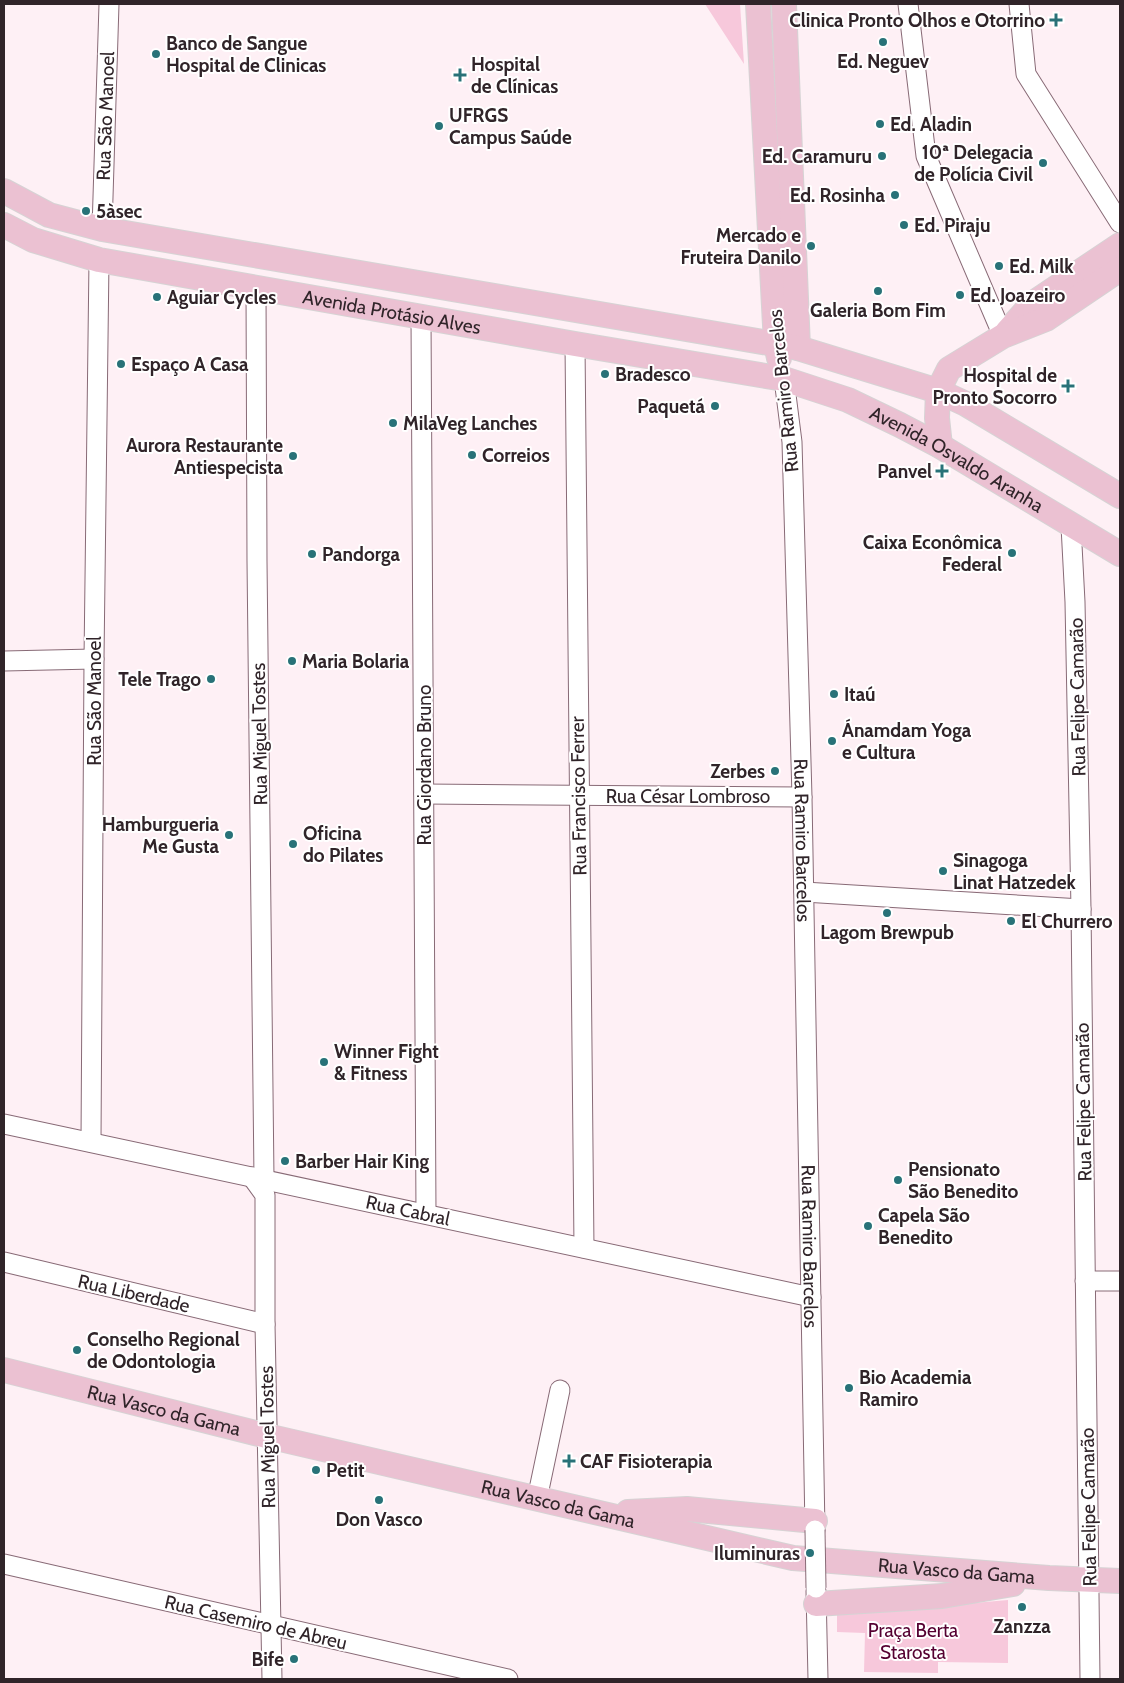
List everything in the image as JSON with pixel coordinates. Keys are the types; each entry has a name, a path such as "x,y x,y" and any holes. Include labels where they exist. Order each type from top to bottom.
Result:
{"main road":[{"name":"Rua Ramiro Barcelos","path":"758,4 787,346"},
{"name":"Rua Ramiro Barcelos","path":"784,4 787,346 784,379"},
{"name":"Avenida Protásio Alves","path":"4,191 49,215 102,229 787,346"},
{"name":"Avenida Protásio Alves","path":"4,225 33,240 99,260 784,379"},
{"path":"1003,336 1032,304 1120,245"},
{"path":"940,446 937,418 938,390 949,369 1003,336 1046,319 1120,270"},
{"path":"787,346 938,390 966,404 1120,496"},
{"name":"Avenida Osvaldo Aranha","path":"784,379 848,400 900,425 940,446 1120,554"},
{"name":"Rua Vasco da Gama","path":"4,1370 266,1436 793,1558 1049,1578 1120,1581"},
{"path":"602,1514 687,1509 815,1526"},
{"path":"816,1596 942,1596 1049,1578"}],"street":[{"name":"Rua São Manoel","path":"102,229 109,4"},
{"path":"908,4 926,156 1003,336"},
{"path":"1019,4 1026,74 1120,223"},
{"name":"Rua São Manoel","path":"91,1142 99,260"},
{"name":"Rua Miguel Tostes","path":"256,288 266,1436 272,1679"},
{"name":"Rua Giordano Bruno","path":"421,317 426,1213"},
{"name":"Rua Francisco Ferrer","path":"575,344 584,1248"},
{"name":"Rua Ramiro Barcelos","path":"784,379 792,442 802,796 818,1679"},
{"name":"Rua Felipe Camarão","path":"1071,526 1075,602 1081,909 1090,1679"},
{"path":"4,661 94,660"},
{"name":"Rua César Lombroso","path":"424,794 802,796"},
{"path":"804,892 1081,909"},
{"name":"Rua Cabral","path":"4,1124 91,1142 264,1183 426,1213 811,1298"},
{"name":"Rua Liberdade","path":"4,1262 265,1324"},
{"path":"1086,1281 1120,1281"},
{"path":"537,1499 560,1390"},
{"name":"Rua Casemiro de Abreu","path":"4,1564 508,1679"}],"green space":[{"path":"705,4 740,4 744,64"},
{"name":"Praça Berta Starosta","path":"1008,1600 1008,1663 938,1662 938,1673 864,1672 865,1633 837,1632 837,1615"}],"place":[{"name":"Clinica Pronto Olhos e Otorrino","path":"1056,20"},
{"name":"Ed. Neguev","path":"883,42"},
{"name":"Banco de Sangue Hospital de Clinicas","path":"156,54"},
{"name":"Hospital de Clínicas","path":"460,75"},
{"name":"Ed. Aladin","path":"880,124"},
{"name":"UFRGS Campus Saúde","path":"439,126"},
{"name":"Ed. Caramuru","path":"882,156"},
{"name":"10ª Delegacia de Polícia Civil","path":"1043,163"},
{"name":"Ed. Rosinha","path":"895,195"},
{"name":"5àsec","path":"86,211"},
{"name":"Ed. Piraju","path":"904,225"},
{"name":"Mercado e Fruteira Danilo","path":"811,246"},
{"name":"Ed. Milk","path":"999,266"},
{"name":"Galeria Bom Fim","path":"878,291"},
{"name":"Ed. Joazeiro","path":"960,295"},
{"name":"Aguiar Cycles","path":"157,297"},
{"name":"Espaço A Casa","path":"121,364"},
{"name":"Bradesco","path":"605,374"},
{"name":"Hospital de Pronto Socorro","path":"1068,386"},
{"name":"Paquetá","path":"715,406"},
{"name":"MilaVeg Lanches","path":"393,423"},
{"name":"Correios","path":"472,455"},
{"name":"Aurora Restaurante Antiespecista","path":"293,456"},
{"name":"Panvel","path":"942,471"},
{"name":"Caixa Econômica Federal","path":"1012,553"},
{"name":"Pandorga","path":"312,554"},
{"name":"Maria Bolaria","path":"292,661"},
{"name":"Tele Trago","path":"211,679"},
{"name":"Itaú","path":"834,694"},
{"name":"Ánamdam Yoga e Cultura","path":"832,741"},
{"name":"Zerbes","path":"775,771"},
{"name":"Hamburgueria Me Gusta","path":"229,835"},
{"name":"Oficina do Pilates","path":"293,844"},
{"name":"Sinagoga Linat Hatzedek","path":"943,871"},
{"name":"Lagom Brewpub","path":"887,913"},
{"name":"El Churrero","path":"1011,921"},
{"name":"Winner Fight & Fitness","path":"324,1062"},
{"name":"Barber Hair King","path":"285,1161"},
{"name":"Pensionato São Benedito","path":"898,1180"},
{"name":"Capela São Benedito","path":"868,1226"},
{"name":"Conselho Regional de Odontologia","path":"77,1350"},
{"name":"Bio Academia Ramiro","path":"849,1388"},
{"name":"CAF Fisioterapia","path":"569,1461"},
{"name":"Petit","path":"316,1470"},
{"name":"Don Vasco","path":"379,1500"},
{"name":"Iluminuras","path":"810,1553"},
{"name":"Zanzza","path":"1022,1607"},
{"name":"Bife","path":"294,1659"}]}
